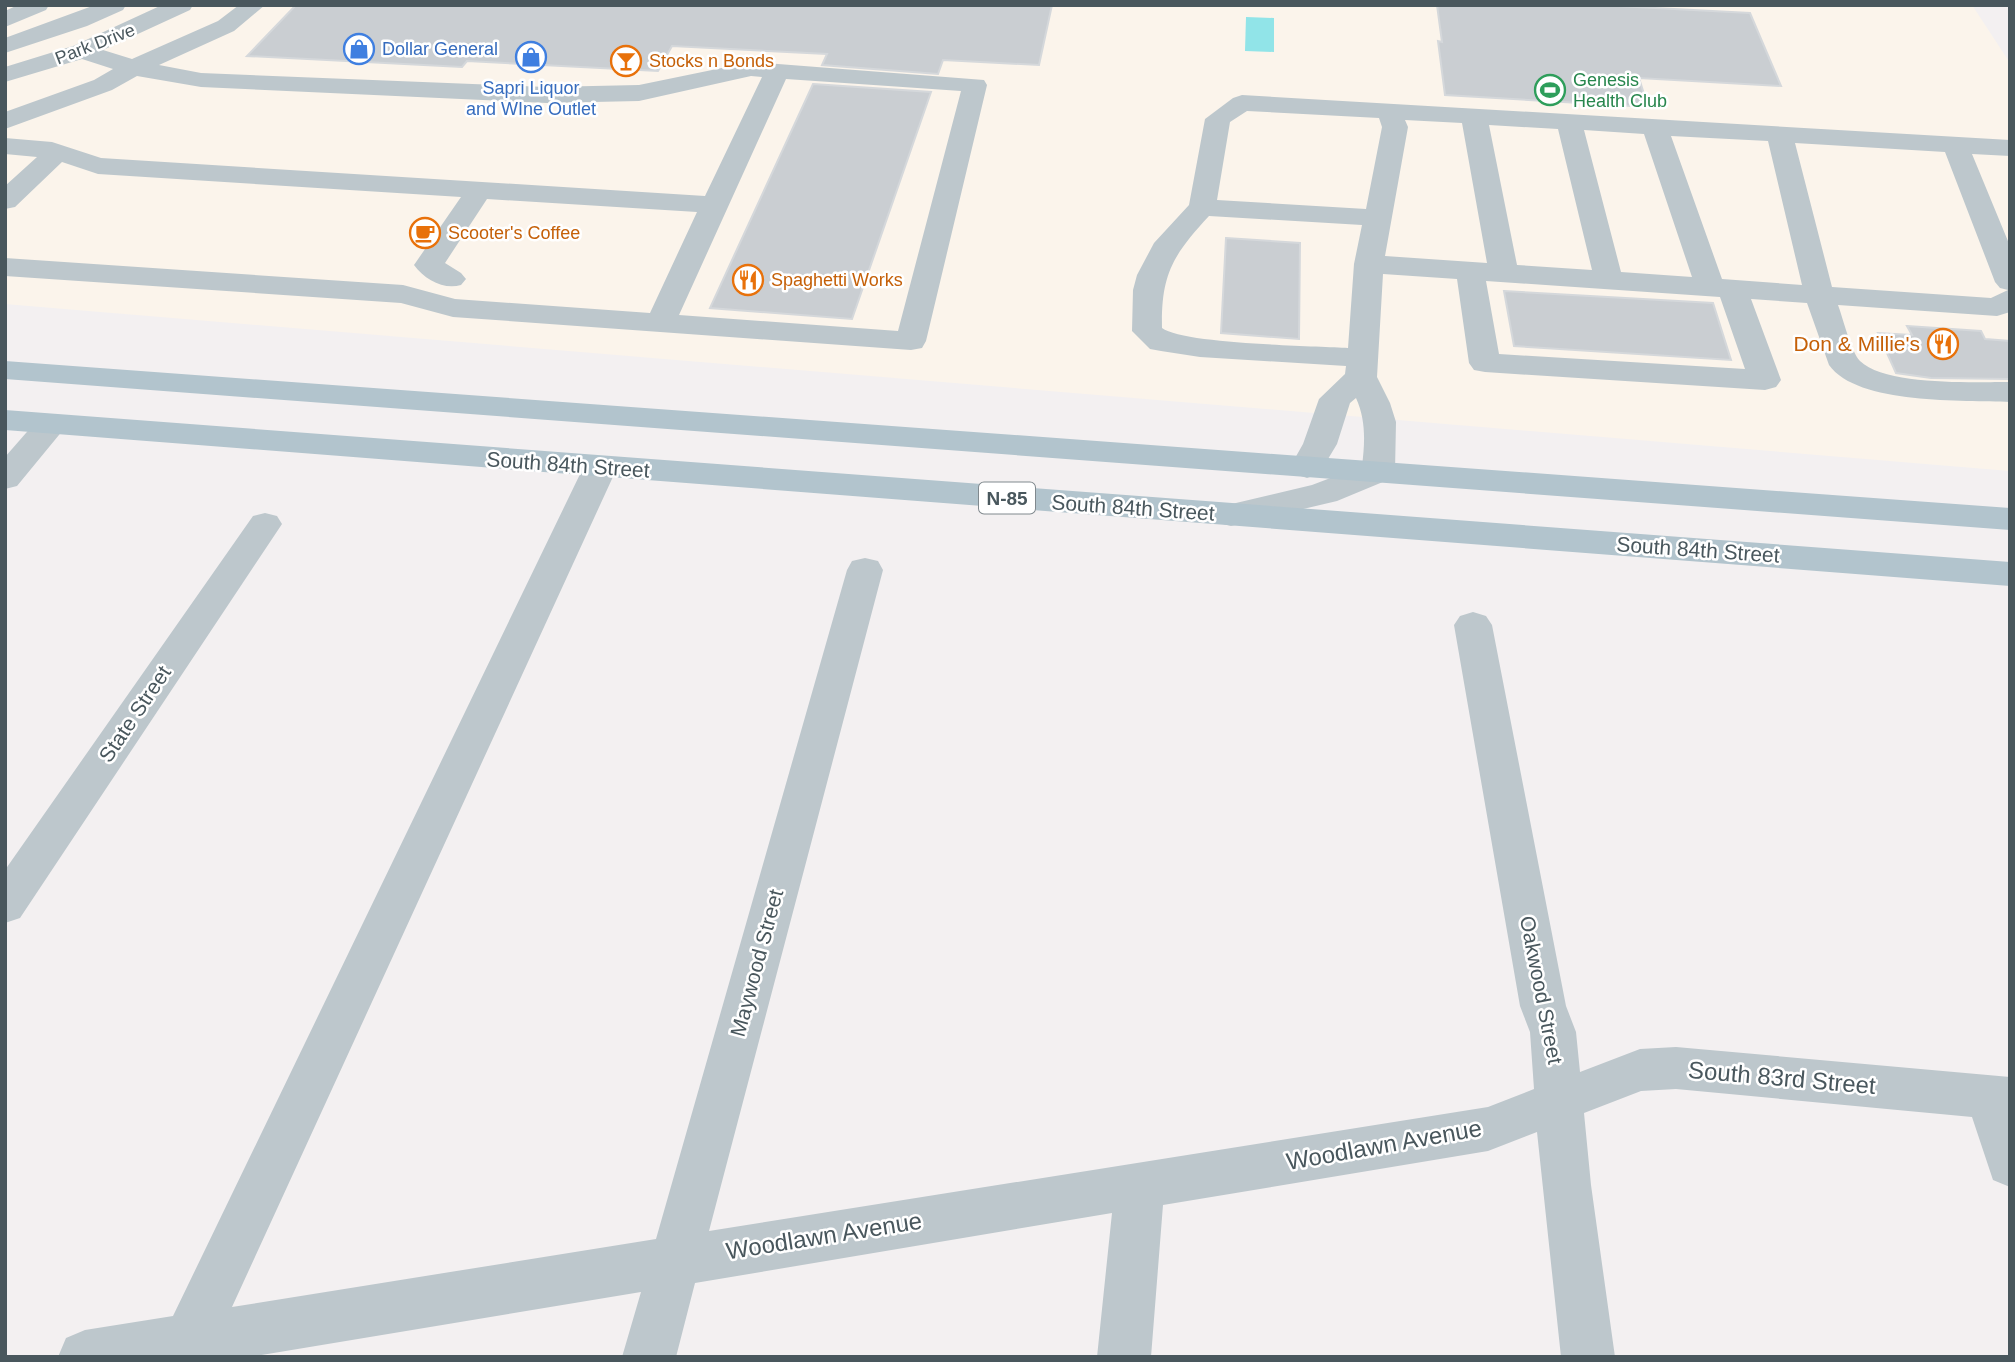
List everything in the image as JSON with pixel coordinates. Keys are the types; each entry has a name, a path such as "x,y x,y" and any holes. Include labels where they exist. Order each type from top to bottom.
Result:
{"main road":[{"path":"5,370 2010,519"},
{"name":"South 84th Street","path":"5,420 600,468 2010,574"}],"street":[{"name":"Park Drive","path":"5,46 115,5"},
{"name":"Park Drive","path":"5,75 82,51 182,5"},
{"path":"5,121 103,85 133,68 226,26 254,5"},
{"path":"23,12 56,29"},
{"path":"5,267 403,294 453,307 911,341 975,85 751,69 639,93 547,94 201,80 133,68 82,51"},
{"path":"660,323 777,71"},
{"path":"1362,368 1161,342 1147,331 1146,296 1158,253 1202,207 1217,119 1242,103 2010,148"},
{"path":"1231,515 1326,493 1357,483 1378,471 1382,434 1378,409 1362,368 1369,264 1395,127 1389,111"},
{"path":"1474,117 1504,274"},
{"path":"1569,122 1609,281"},
{"path":"1470,271 1485,363 1765,380 1721,288 1655,127"},
{"path":"1780,135 1819,295 1845,365 1888,383 1909,387 2010,392"},
{"path":"1955,145 2010,282"},
{"path":"5,146 58,152 98,166 714,205"},
{"path":"5,201 58,152"},
{"path":"452,279 429,265 479,191"},
{"path":"1202,207 1378,218"},
{"path":"1369,264 1997,307 2010,299"},
{"path":"1307,467 1320,444 1335,399 1362,368"},
{"path":"5,478 52,424"},
{"path":"185,1348 600,468"},
{"name":"State Street","path":"5,905 265,524"},
{"name":"Maywood Street","path":"649,1357 865,570"},
{"name":"Oakwood Street","path":"1473,625 1543,1006 1553,1032 1566,1185 1588,1357"},
{"name":"South 83rd Street","path":"1560,1101 1640,1070 1676,1068 2000,1098"},
{"path":"2000,1098 2010,1164"},
{"name":"Woodlawn Avenue","path":"85,1357 185,1348 676,1259 1488,1129 1560,1101"},
{"path":"1124,1357 1140,1185"}],"shaded area":[{"path":"5,5 1972,5 2010,63 2010,471 5,304"}],"water":[{"path":"1246,17 1274,18 1274,52 1245,51"}],"building":[{"path":"296,5 1052,5 1039,65 943,60 938,74 822,65 827,54 672,46 658,71 467,61 462,67 247,56"},
{"path":"1437,5 1598,5 1750,13 1781,86 1639,78 1648,107 1445,95 1438,41 1442,42"},
{"path":"813,84 931,92 852,319 710,308"},
{"path":"1226,238 1300,243 1299,339 1221,333"},
{"path":"1504,291 1713,303 1731,360 1514,346"},
{"path":"1907,326 1981,331 1985,339 2010,341 2010,379 1931,378 1896,373 1878,333 1912,335"}],"place":[{"name":"Dollar General","path":"359,49"},
{"name":"Sapri Liquor and WIne Outlet","path":"531,57"},
{"name":"Stocks n Bonds","path":"626,61"},
{"name":"Genesis Health Club","path":"1550,90"},
{"name":"Scooter's Coffee","path":"425,233"},
{"name":"Spaghetti Works","path":"748,280"},
{"name":"Don & Millie's","path":"1943,344"}]}
